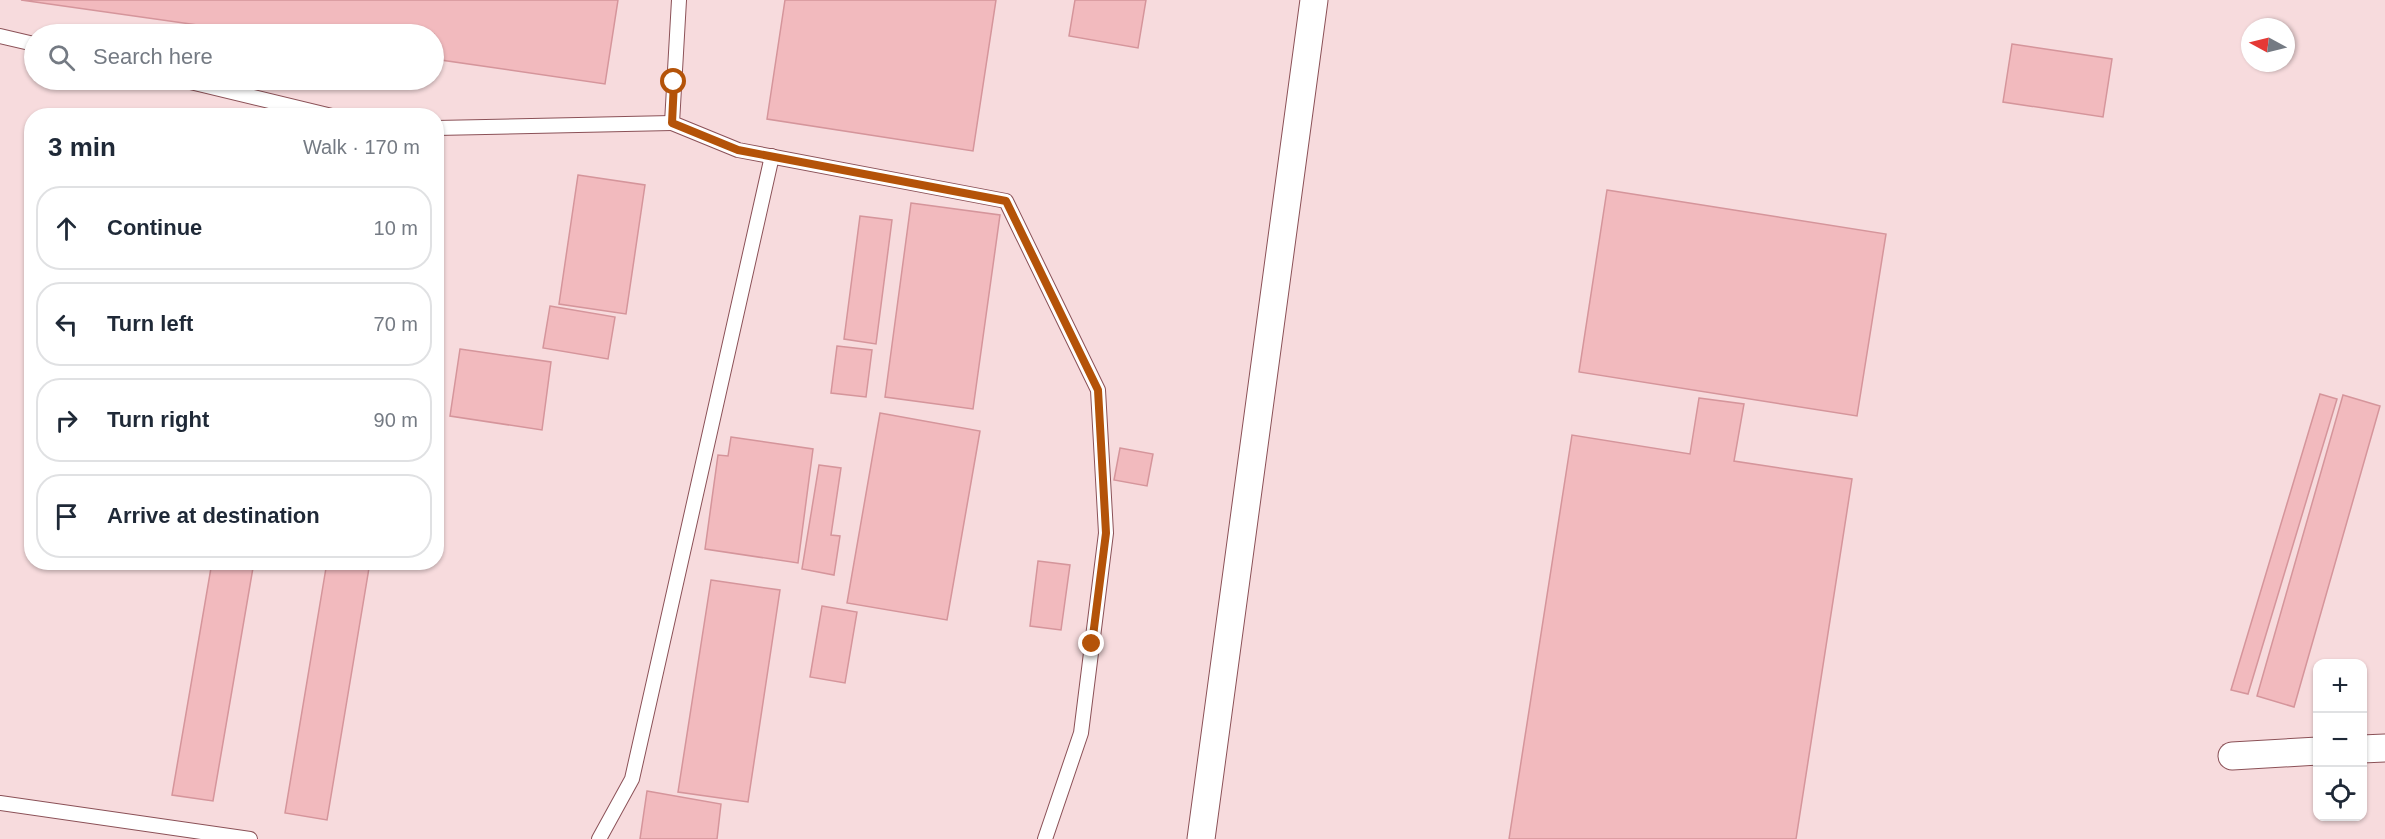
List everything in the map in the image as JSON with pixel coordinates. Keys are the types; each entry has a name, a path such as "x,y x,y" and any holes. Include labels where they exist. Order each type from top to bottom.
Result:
{"street":[{"path":"1201,839 1314,0"},
{"path":"2367,749 2385,748"},
{"path":"2232,756 2313,751"}],"lane":[{"path":"672,123 679,0"},
{"path":"0,36 24,42"},
{"path":"224,90 299,108"},
{"path":"444,128 672,123 738,150 1006,201 1098,390 1106,533 1081,733 1045,839"},
{"path":"599,839 632,779 772,156"},
{"path":"0,803 250,839"}],"building":[{"path":"21,0 618,0 605,84 444,60 444,24 190,24"},
{"path":"785,0 996,0 973,151 767,119"},
{"path":"1075,0 1146,0 1138,48 1069,36"},
{"path":"2012,44 2112,59 2103,117 2003,102"},
{"path":"578,175 645,185 626,314 559,304"},
{"path":"1607,190 1886,234 1857,416 1579,372"},
{"path":"911,203 1000,215 973,409 885,397"},
{"path":"860,216 892,220 876,344 844,339"},
{"path":"550,306 615,317 608,359 543,348"},
{"path":"837,346 872,350 866,397 831,393"},
{"path":"460,349 551,362 542,430 450,416"},
{"path":"2320,394 2337,399 2248,694 2231,690"},
{"path":"2343,395 2380,406 2294,707 2257,696"},
{"path":"1699,398 1744,404 1734,461 1852,479 1796,839 1509,839 1572,435 1690,454"},
{"path":"880,413 980,431 947,620 847,603"},
{"path":"731,437 813,449 798,563 705,549 718,455 728,456"},
{"path":"1120,448 1153,454 1147,486 1114,480"},
{"path":"819,465 841,468 831,535 840,536 834,575 802,569"},
{"path":"1038,561 1070,565 1061,630 1030,626"},
{"path":"211,570 253,570 213,801 172,795"},
{"path":"326,570 369,570 327,820 285,813"},
{"path":"711,580 780,590 748,802 678,792"},
{"path":"822,606 857,612 845,683 810,677"},
{"path":"647,791 721,804 717,839 640,839"}],"route":[{"path":"674,82 672,123 738,150 1006,201 1098,390 1106,533 1092,644"}]}
